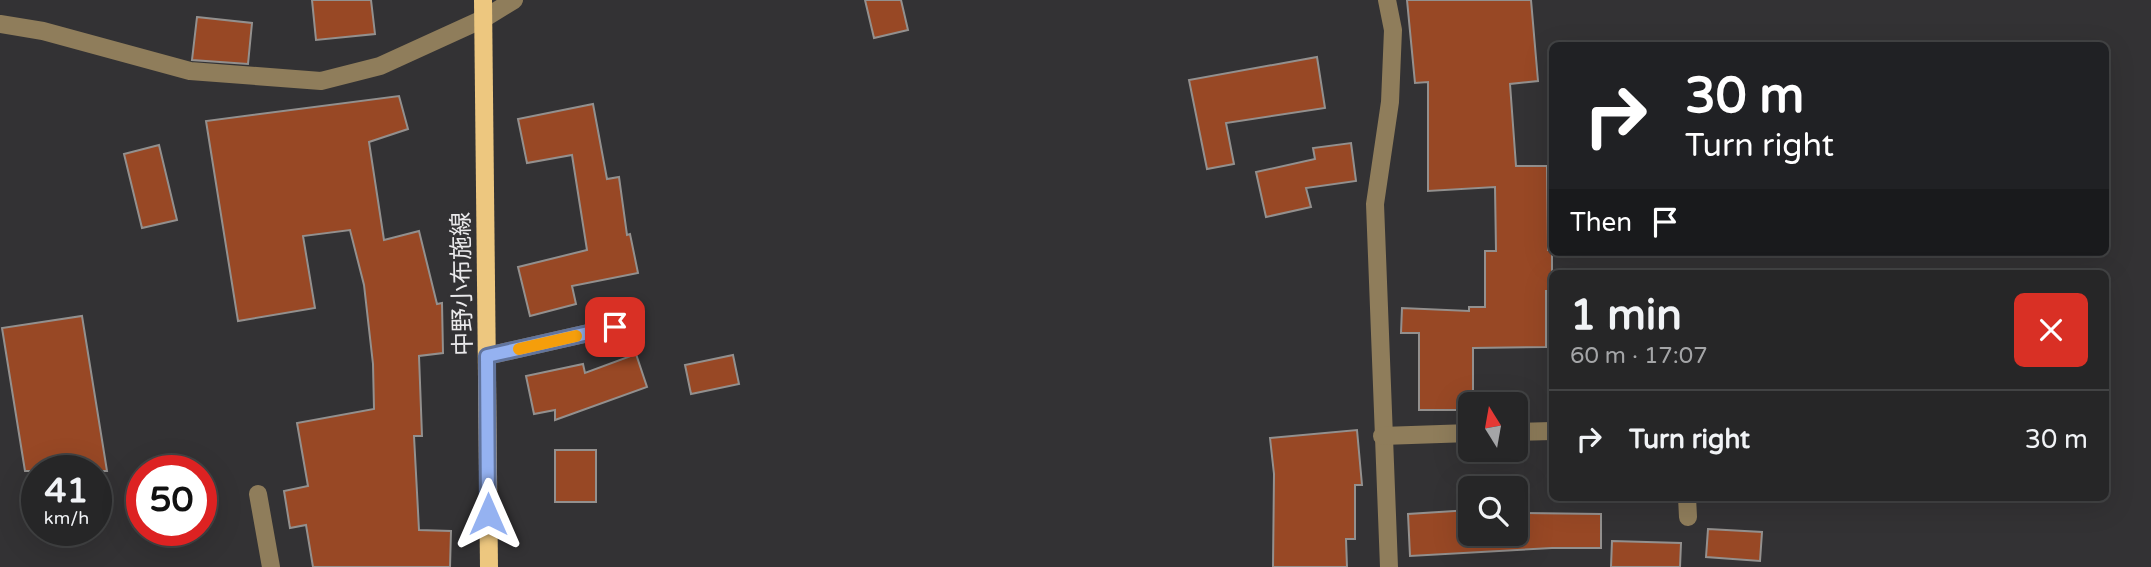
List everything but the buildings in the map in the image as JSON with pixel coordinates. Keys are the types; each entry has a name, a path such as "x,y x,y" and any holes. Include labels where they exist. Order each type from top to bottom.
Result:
{"main road":[{"name":"中野小布施線","path":"483,0 489,567"}],"street":[{"path":"0,24 43,31 190,71 321,82 380,66 483,19 514,0"},
{"path":"1387,0 1393,30 1390,102 1375,204 1389,567"},
{"path":"487,356 615,327"},
{"path":"1528,432 1549,431"},
{"path":"1382,436 1458,433"},
{"path":"258,494 271,567"},
{"path":"1687,501 1688,517"}],"slow traffic":[{"path":"519,349 576,336"}],"route":[{"path":"488,514 487,356 615,327"}]}
